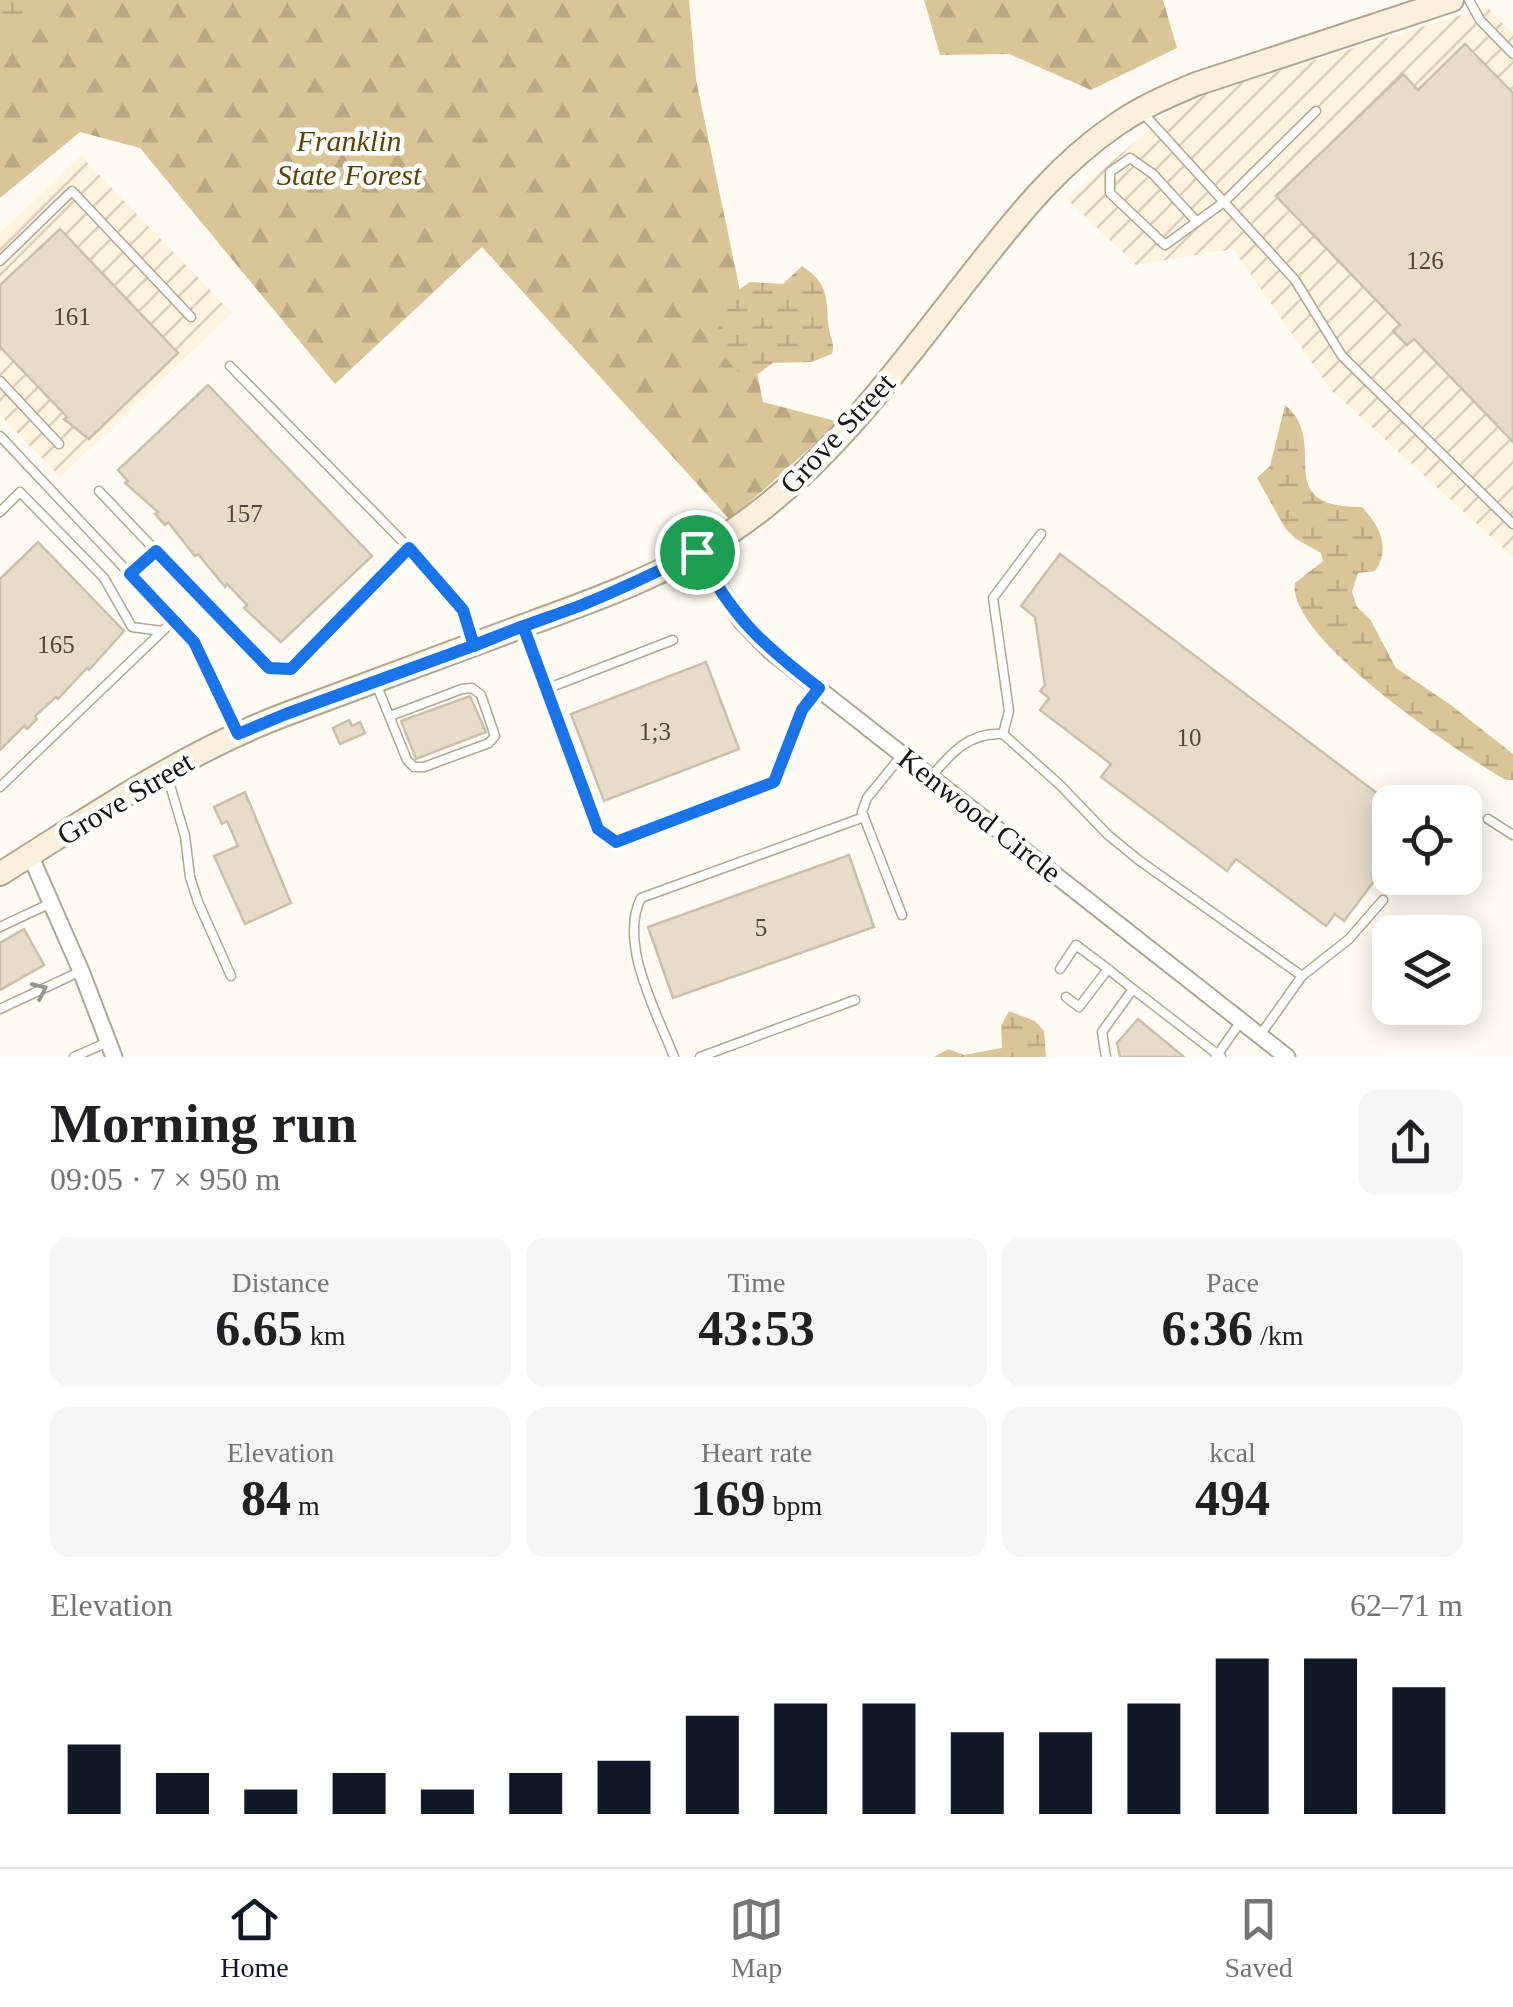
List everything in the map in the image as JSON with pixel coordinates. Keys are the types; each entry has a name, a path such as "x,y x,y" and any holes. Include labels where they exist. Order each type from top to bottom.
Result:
{"main road":[{"name":"Grove Street","path":"0,874 107,804 238,734 474,646 652,575 697,552 767,506 816,462 876,394 1028,204 1081,152 1140,110 1196,84 1420,5 1452,0"}],"street":[{"name":"Kenwood Circle","path":"697,552 742,622 769,650 1287,1057"},
{"path":"30,856 111,1050"}],"lane":[{"path":"1469,0 1488,31 1513,54"},
{"path":"1140,110 1295,280 1342,356 1513,524"},
{"path":"1197,222 1153,174 1130,158 1110,172 1110,193 1164,245 1197,222 1224,202 1316,111"},
{"path":"0,260 72,191 191,317"},
{"path":"230,366 409,548 463,610 474,646"},
{"path":"0,381 59,444"},
{"path":"0,436 194,642 238,734"},
{"path":"99,490 269,668 291,669 409,548"},
{"path":"0,512 20,492 104,578 132,627 162,631"},
{"path":"1003,734 1009,710 993,598 1040,534"},
{"path":"130,574 156,551"},
{"path":"0,787 174,620"},
{"path":"523,626 598,829 616,842 774,782 802,710 819,688"},
{"path":"546,689 673,640"},
{"path":"375,682 407,760 414,767 489,743 495,736 480,695 472,688 462,688 390,716"},
{"path":"930,777 963,743 984,735 1003,734 1140,861 1302,976"},
{"path":"902,754 862,805 902,915"},
{"path":"166,771 185,836 190,877 231,976"},
{"path":"674,1057 634,945 633,920 641,898 864,817"},
{"path":"1488,819 1513,835"},
{"path":"1260,1035 1302,976 1350,939 1383,900"},
{"path":"0,926 51,902"},
{"path":"1060,969 1076,944 1218,1056 1241,1021"},
{"path":"1066,996 1079,1006 1108,969"},
{"path":"0,1009 81,971"},
{"path":"1106,1057 1102,1032 1133,989"},
{"path":"700,1057 855,1000"},
{"path":"80,1056 111,1050"}],"shaded area":[{"path":"1487,7 1513,34 1513,557 1331,390 1233,249 1136,265 1067,199 1185,100"},
{"path":"81,156 232,313 60,477 0,415 0,233"}],"green space":[{"name":"Franklin State Forest","path":"0,0 689,0 696,79 763,402 839,422 730,520 482,247 335,384 140,148 80,132 0,198"},
{"path":"0,0 37,0 0,42"},
{"path":"924,0 1163,0 1177,48 1091,90 1009,54 940,55"},
{"path":"802,266 823,287 832,354 811,362 773,363 754,377 744,375 729,362 720,343 718,322 723,308 750,282 783,284"},
{"path":"1285,405 1298,420 1304,437 1308,485 1316,496 1333,504 1362,507 1381,538 1382,554 1375,571 1358,573 1352,592 1357,607 1370,619 1396,668 1513,754 1513,780 1506,780 1453,746 1380,692 1317,633 1299,606 1295,583 1323,561 1321,553 1285,528 1257,478 1270,466"},
{"path":"1009,1011 1035,1021 1044,1031 1046,1057 934,1057 948,1049 964,1055 1002,1048 1001,1026"}],"building":[{"path":"1465,44 1513,93 1513,442 1414,339 1407,345 1393,331 1400,325 1276,196 1403,74 1418,90"},
{"path":"60,229 178,353 89,439 64,419 67,417 0,347 0,285"},
{"path":"208,385 372,556 281,642 244,608 247,605 227,584 225,587 198,554 195,556 168,522 165,525 155,514 158,512 125,483 128,481 118,470"},
{"path":"38,542 124,631 89,670 0,750 0,579"},
{"path":"1060,554 1372,789 1372,884 1344,921 1335,914 1326,926 1236,859 1227,871 1101,777 1111,764 1040,710 1049,698 1040,691 1045,685 1035,617 1021,606"},
{"path":"706,662 739,749 604,801 571,714"},
{"path":"470,696 486,732 416,759 401,721"},
{"path":"349,720 352,726 360,722 365,733 340,744 333,728"},
{"path":"245,792 291,903 245,924 214,856 238,846 227,821 222,824 214,807"},
{"path":"849,855 874,927 673,998 648,927"},
{"path":"24,929 44,965 0,990 0,943"},
{"path":"1138,1019 1184,1057 1120,1057 1117,1043"}],"route":[{"path":"697,552 582,604 495,636 470,647 286,714 238,734 194,642 130,574 156,551 269,668 291,669 409,548 463,610 474,646 523,626 598,829 616,842 774,782 802,710 819,688 769,650 742,622 697,552"}]}
